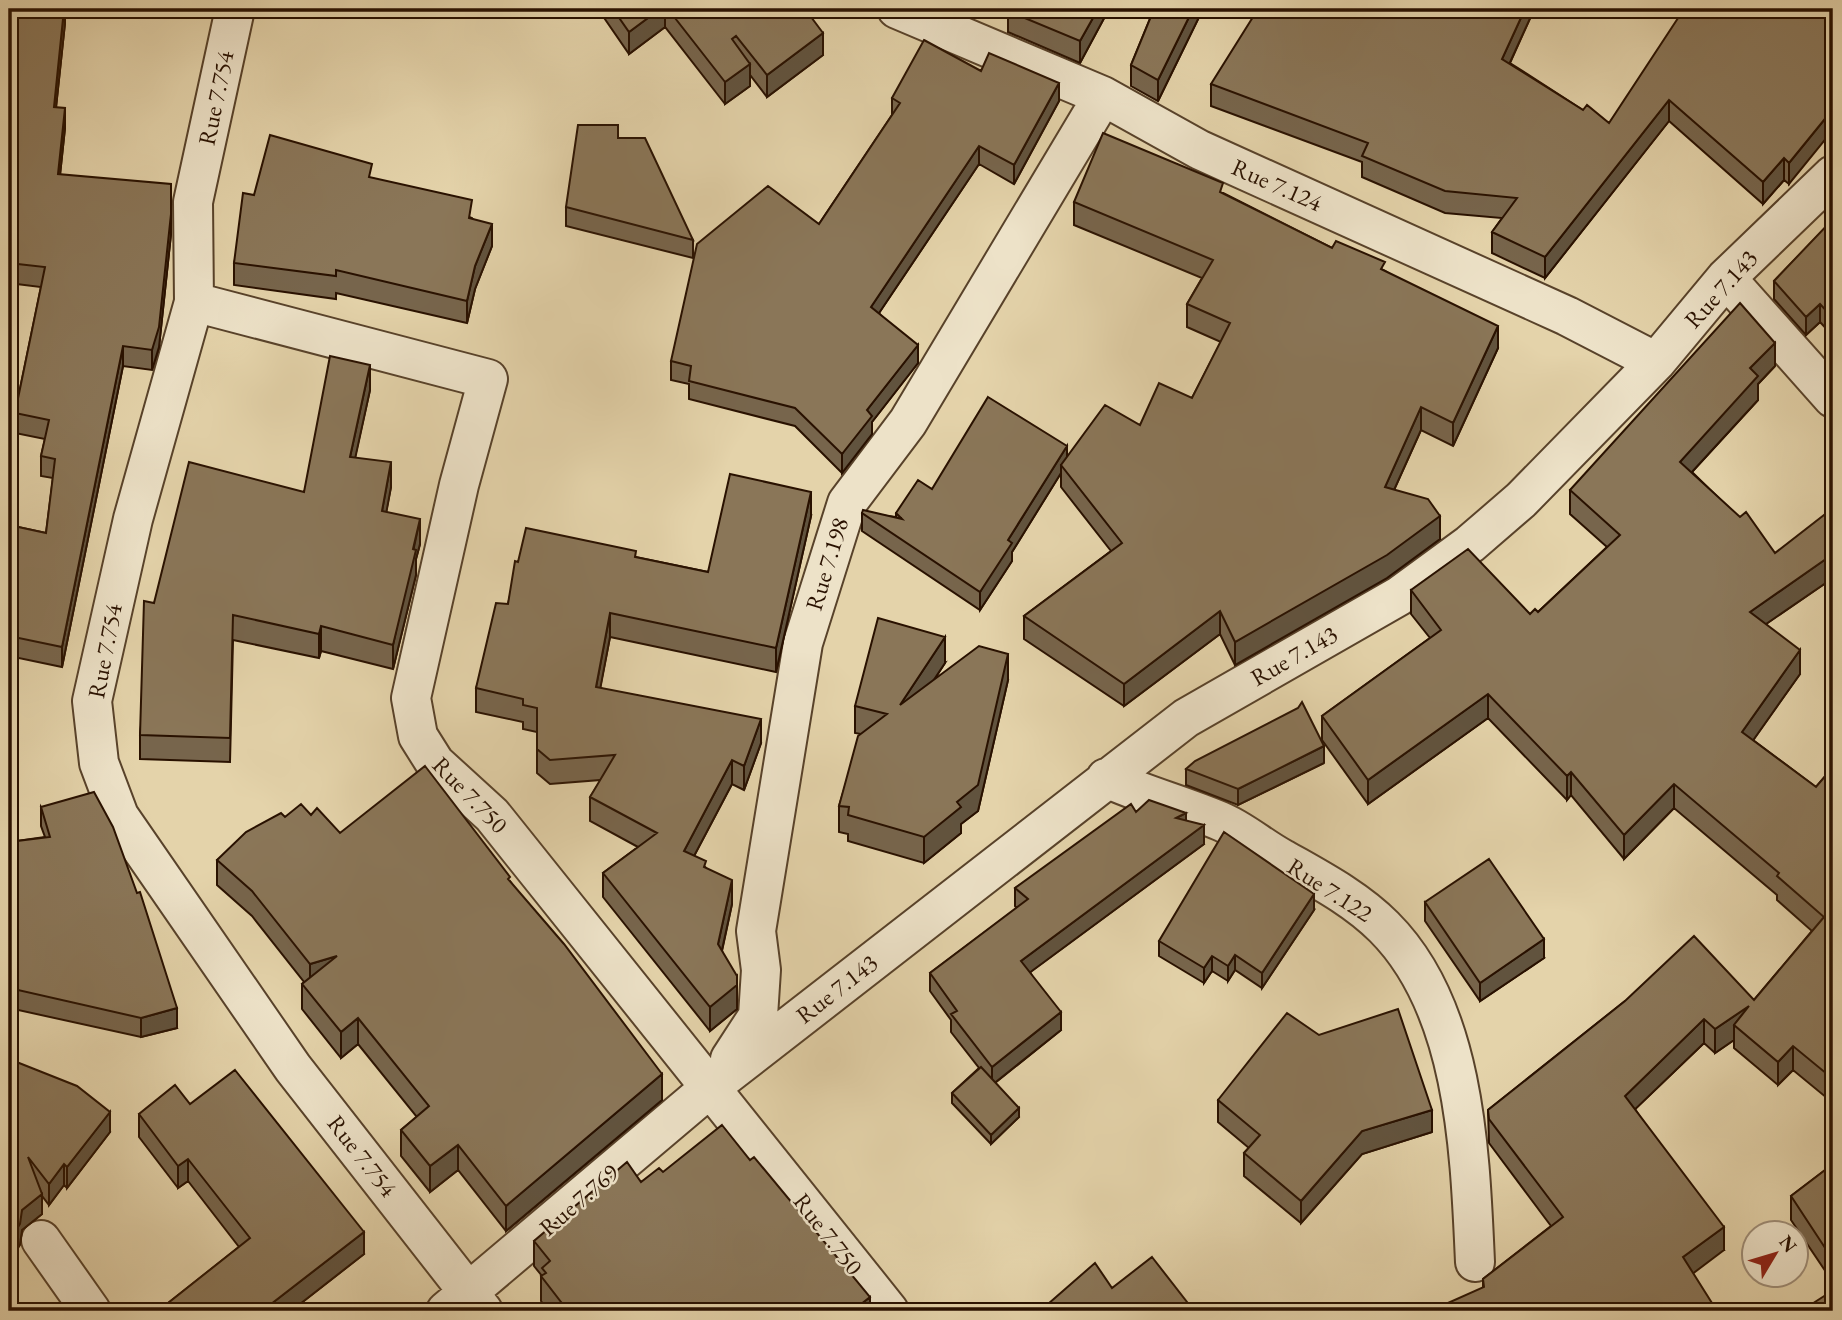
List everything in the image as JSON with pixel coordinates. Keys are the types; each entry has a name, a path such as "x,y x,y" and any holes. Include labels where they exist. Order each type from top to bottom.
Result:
{"street":[{"name":"Rue 7.754","path":"235,9 193,202 194,302 133,519 92,701 99,763 119,816 293,1068 466,1305"},
{"name":"Rue 7.124","path":"897,9 1103,96 1200,150 1567,316 1656,362"},
{"name":"Rue 7.198","path":"711,1087 758,1016 761,970 757,931 803,643 847,503 908,422 1103,96"},
{"name":"Rue 7.143","path":"711,1087 1186,718 1399,596 1470,544 1521,500 1656,362 1726,278 1833,175"},
{"path":"1726,278 1833,398"},
{"name":"Rue 7.750","path":"194,302 488,379 458,485 411,698 418,736 435,763 492,815 889,1311"},
{"name":"Rue 7.122","path":"1106,778 1152,799 1222,821 1347,895 1384,927 1412,960 1444,1026 1470,1154 1475,1262"},
{"name":"Rue 7.769","path":"466,1305 711,1087"},
{"path":"41,1240 91,1311"}],"building":[{"path":"9,9 64,9 54,107 65,108 58,174 171,184 171,214 159,327 152,350 123,346 62,647 9,636 9,525 46,533 55,459 41,456 49,420 15,413 45,267 9,263"},
{"path":"613,9 660,9 629,32"},
{"path":"668,9 805,9 823,33 767,75 736,36 732,39 750,64 725,82"},
{"path":"1098,9 1080,41 1008,11"},
{"path":"1154,9 1193,9 1158,80 1131,65"},
{"path":"1258,9 1525,9 1502,59 1583,110 1587,105 1609,123 1684,9 1833,9 1833,109 1789,163 1784,158 1763,182 1669,100 1545,257 1492,232 1517,198 1445,191 1362,156 1368,143 1211,84"},
{"path":"924,40 981,71 989,53 1059,83 1014,165 979,146 871,307 918,345 867,410 872,416 842,454 795,408 689,381 691,366 671,361 697,244 768,186 819,224 900,103 892,98"},
{"path":"578,125 618,125 618,138 645,138 693,240 566,207"},
{"path":"1103,133 1223,183 1220,192 1332,248 1336,241 1385,262 1381,269 1498,326 1453,423 1421,407 1385,487 1428,499 1440,516 1387,555 1235,642 1220,611 1124,684 1024,616 1122,543 1061,465 1105,405 1140,425 1159,383 1192,398 1230,323 1187,304 1213,260 1074,202"},
{"path":"270,135 372,164 369,177 472,200 469,218 492,224 475,266 467,301 336,270 336,276 234,263 243,193 254,195"},
{"path":"1833,219 1833,318 1820,304 1806,317 1774,281"},
{"path":"1740,303 1775,343 1750,368 1758,376 1680,462 1740,517 1746,512 1775,553 1833,508 1833,554 1750,612 1800,650 1742,732 1816,787 1833,767 1833,1079 1793,1046 1778,1062 1734,1025 1749,1006 1715,1029 1704,1019 1625,1096 1724,1227 1683,1257 1717,1311 1430,1311 1484,1287 1483,1279 1563,1217 1489,1119 1488,1110 1625,1001 1694,936 1754,1000 1824,917 1777,876 1779,873 1674,784 1624,835 1571,772 1567,776 1488,694 1368,780 1322,716 1441,630 1411,590 1468,549 1530,614 1535,609 1538,612 1620,535 1570,490"},
{"path":"330,356 370,365 350,457 391,462 382,511 420,519 413,549 416,550 393,645 321,626 319,634 233,615 230,738 140,735 144,601 154,603 189,462 304,492"},
{"path":"988,397 1067,446 1008,540 1012,543 980,592 862,513 863,510 902,519 896,513 918,480 932,489"},
{"path":"730,474 811,492 776,648 610,613 596,687 761,719 744,766 732,760 684,851 706,861 704,867 732,880 718,944 737,976 737,985 710,1007 603,873 657,833 590,797 615,755 550,760 537,749 537,708 523,705 523,699 476,688 496,603 508,604 515,561 518,562 526,528 636,551 635,557 708,572"},
{"path":"878,618 945,637 900,705 979,646 1008,654 978,785 957,802 961,807 924,837 848,815 849,807 839,806 858,736 887,714 855,706"},
{"path":"1302,702 1324,746 1238,789 1186,769 1195,761 1298,708"},
{"path":"425,766 510,877 508,879 564,944 662,1074 506,1206 458,1145 430,1166 401,1130 429,1106 358,1018 341,1032 302,984 337,956 310,964 252,891 217,860 246,832 281,813 285,817 301,804 311,815 317,808 340,833"},
{"path":"94,792 113,827 137,893 140,892 177,1008 141,1018 9,988 9,842 50,837 41,807"},
{"path":"1149,800 1186,813 1176,818 1204,825 1021,961 1061,1012 992,1067 951,1014 957,1011 930,973 1028,899 1015,888 1131,804 1136,812"},
{"path":"1224,832 1314,894 1262,973 1235,955 1228,966 1212,956 1204,968 1159,941"},
{"path":"1489,859 1544,939 1480,983 1425,902"},
{"path":"1398,1009 1432,1110 1362,1131 1301,1201 1244,1153 1260,1135 1218,1100 1287,1013 1319,1035"},
{"path":"9,1059 77,1086 110,1112 67,1167 64,1164 49,1184 28,1157 42,1194 22,1210 20,1224 9,1241"},
{"path":"981,1067 1019,1108 991,1135 952,1093"},
{"path":"235,1070 364,1232 262,1311 158,1311 250,1238 188,1159 178,1166 139,1114 175,1085 190,1104"},
{"path":"722,1125 750,1160 754,1157 870,1297 856,1308 859,1311 568,1311 541,1276 546,1273 542,1268 550,1261 534,1241 627,1162 641,1182 659,1168 663,1172"},
{"path":"1833,1164 1833,1260 1811,1226 1811,1218 1805,1218 1791,1196"},
{"path":"1152,1257 1194,1311 1040,1311 1095,1263 1112,1288"},
{"path":"1833,1278 1833,1311 1801,1311 1832,1291 1826,1279"}]}
